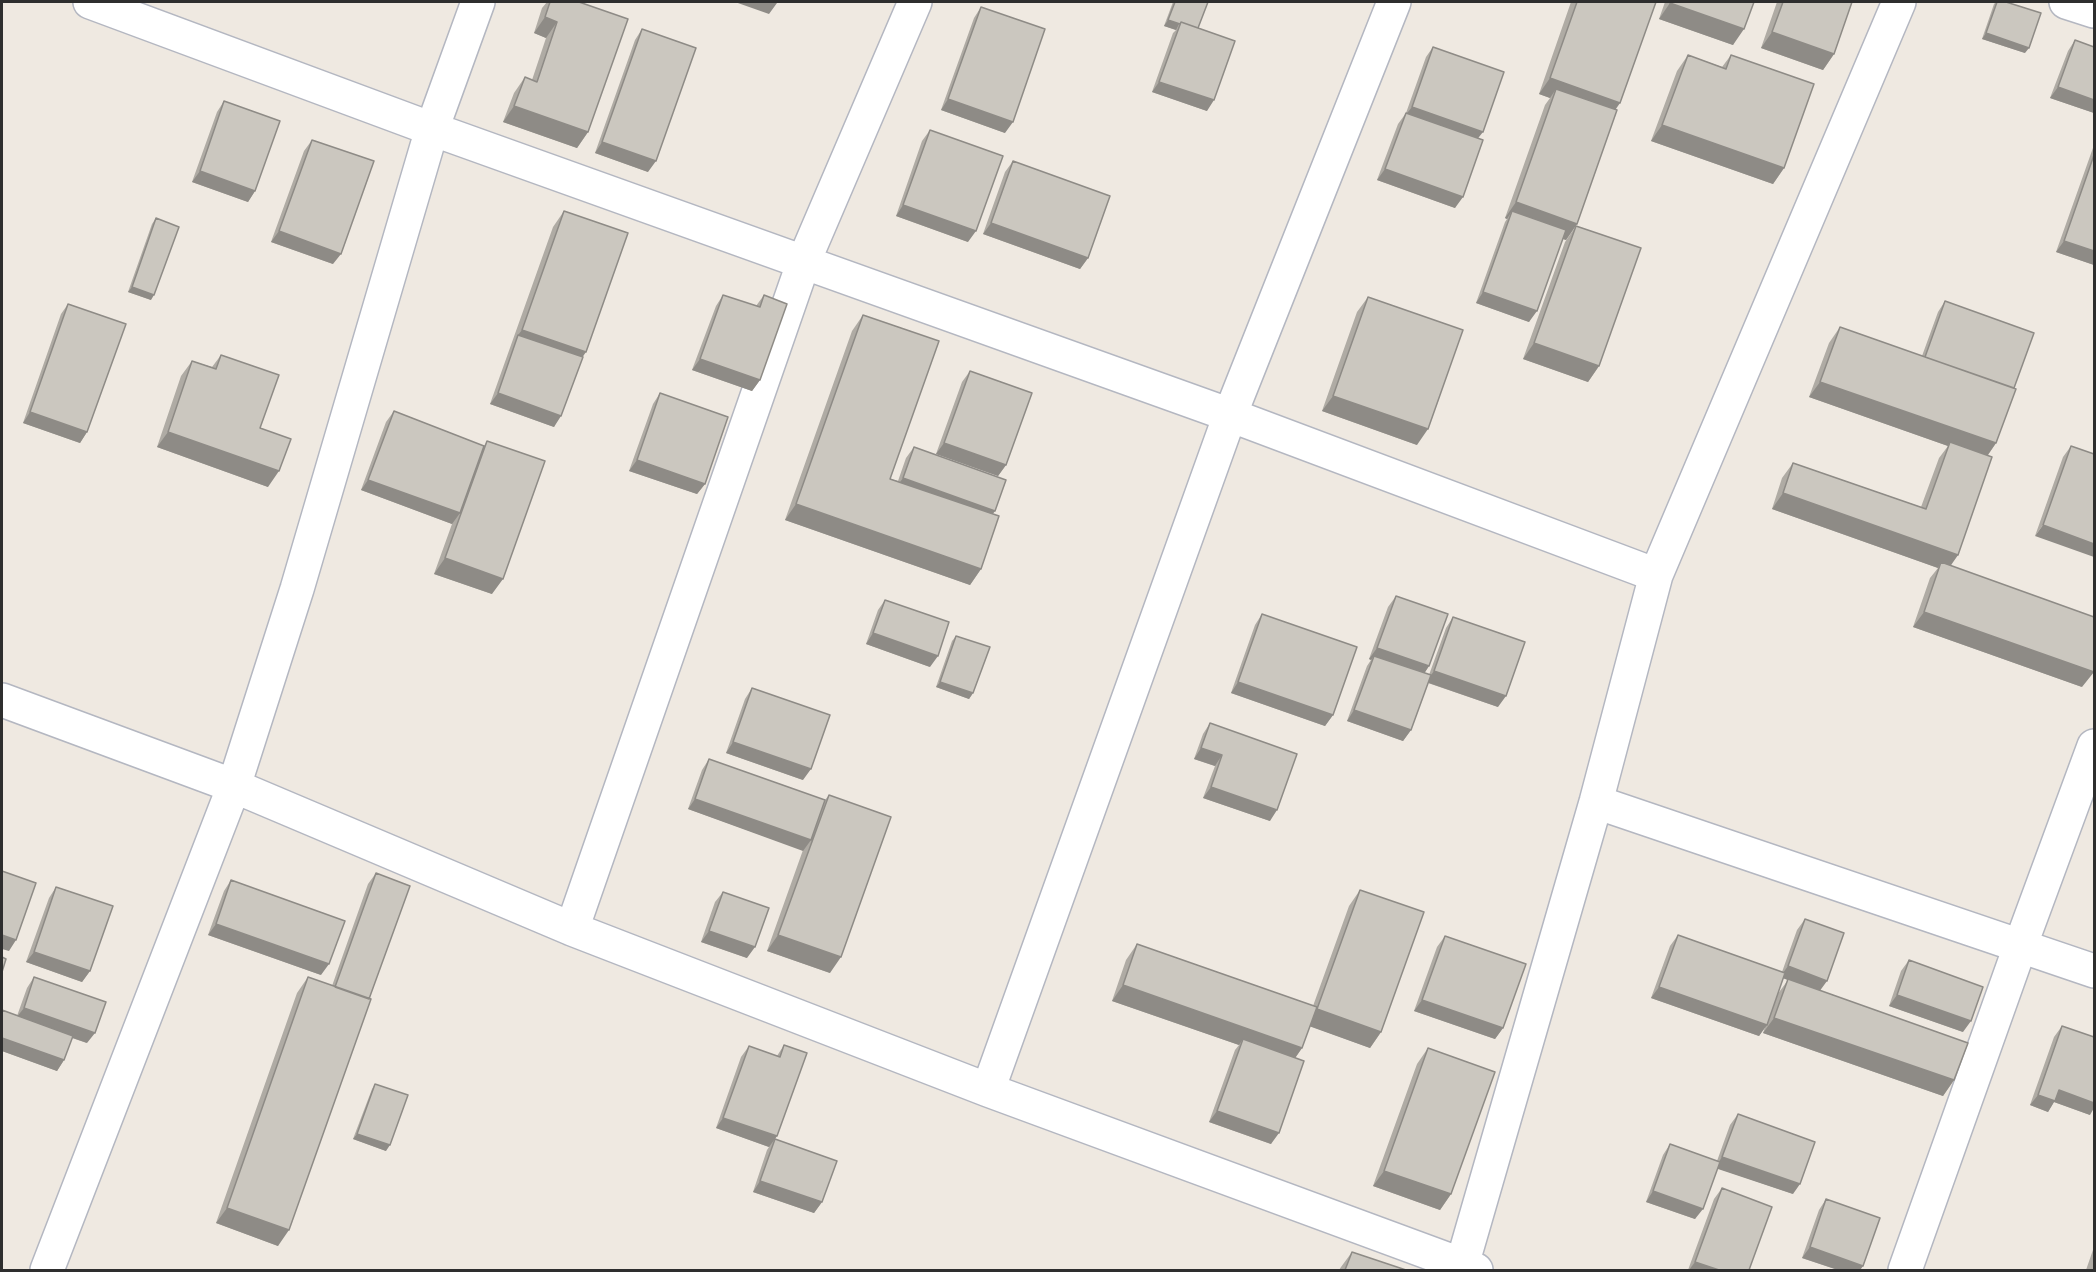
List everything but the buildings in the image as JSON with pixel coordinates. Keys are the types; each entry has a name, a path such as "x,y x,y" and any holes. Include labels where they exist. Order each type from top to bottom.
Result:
{"street":[{"path":"90,2 432,129 1230,415 1656,575"},
{"path":"47,1270 234,786 297,589 432,129 478,2"},
{"path":"572,929 804,261 915,2"},
{"path":"988,1090 1230,415 1394,2"},
{"path":"2,700 234,786 572,929 988,1090 1469,1268 1656,575 1899,2"},
{"path":"2066,2 2094,11"},
{"path":"1905,1270 2094,746"},
{"path":"1596,802 2021,944 2094,971"}]}
